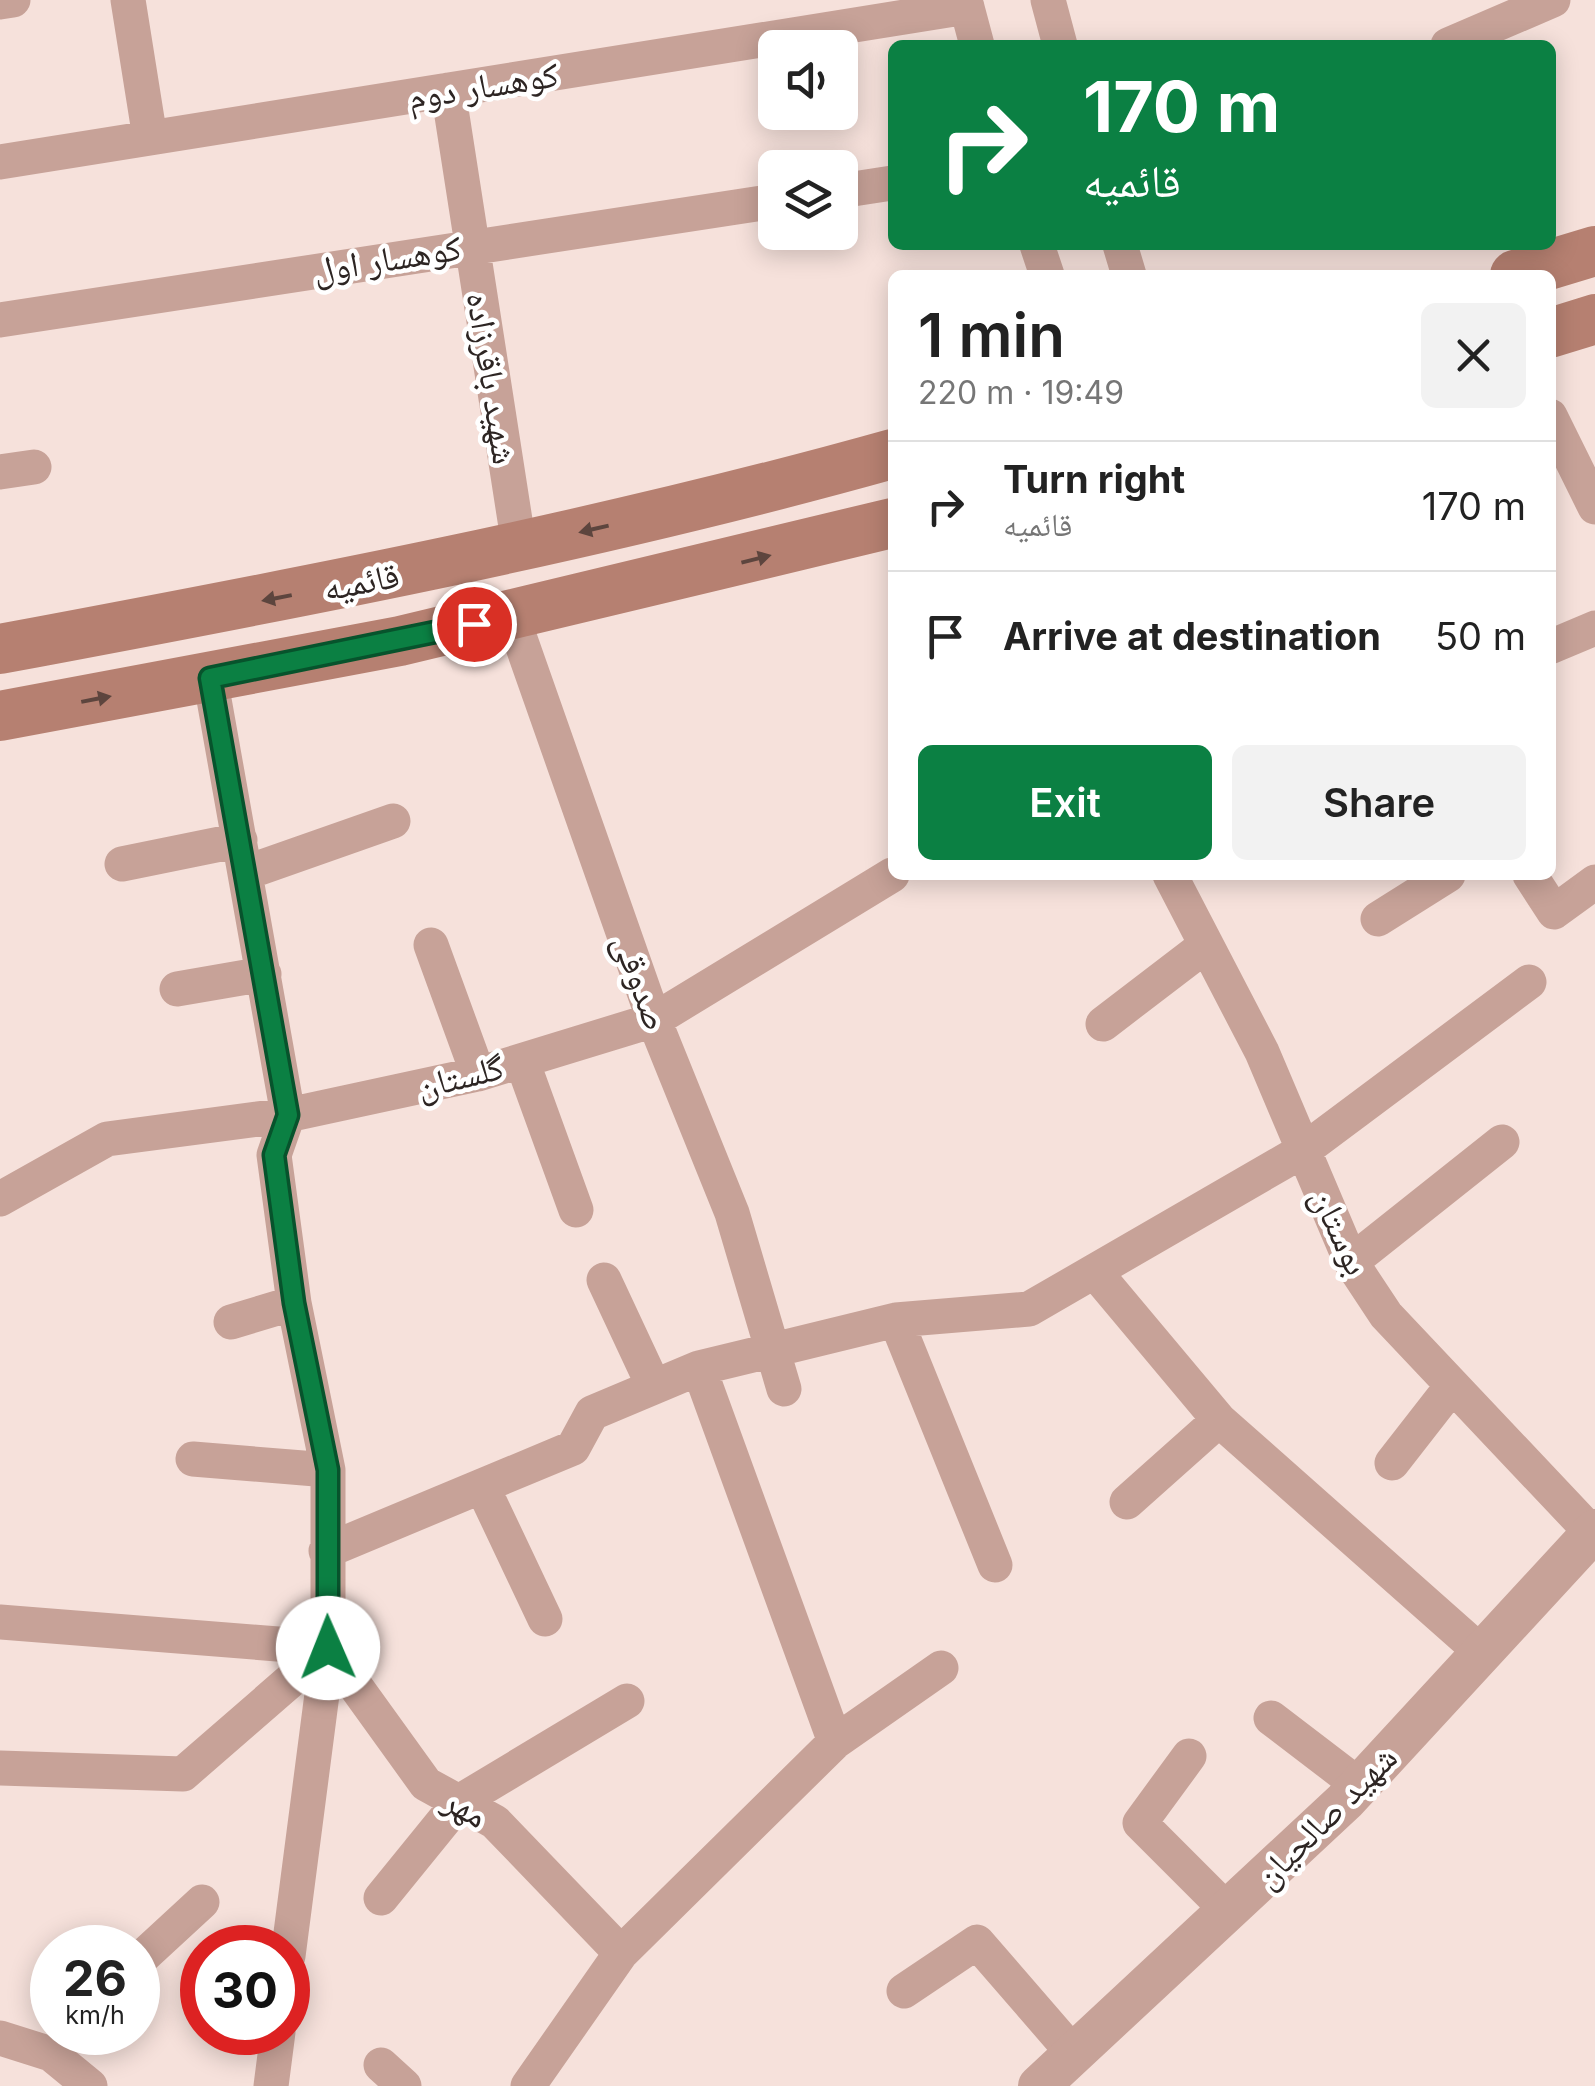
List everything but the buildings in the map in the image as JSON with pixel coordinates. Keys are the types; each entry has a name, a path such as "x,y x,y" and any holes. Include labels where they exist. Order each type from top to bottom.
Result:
{"main road":[{"path":"1530,270 1595,250"},
{"path":"1556,330 1595,319"},
{"name":"قائمیه","path":"0,649 386,577 676,511 888,455"},
{"path":"803,479 797,508 808,534 820,543"},
{"path":"676,511 687,520 699,547 691,574"},
{"name":"قائمیه","path":"0,716 512,616 888,523"}],"street":[{"path":"0,2 13,0"},
{"path":"128,0 150,138"},
{"path":"1048,0 1059,40"},
{"path":"1460,40 1554,0"},
{"path":"966,4 976,40"},
{"name":"کوهسار دوم","path":"0,162 966,4"},
{"name":"شهید باقرزاده","path":"448,90 520,546"},
{"path":"858,189 888,185"},
{"name":"کوهسار اول","path":"0,320 758,203"},
{"path":"1556,428 1595,506"},
{"name":"صدوقی","path":"512,616 654,1020 732,1214 784,1389"},
{"path":"1556,645 1595,628"},
{"path":"210,678 288,1115 274,1155 294,1303 328,1470 328,1648 292,1925"},
{"path":"122,864 242,856 394,821"},
{"name":"گلستان","path":"0,1199 107,1140 288,1115 478,1074 654,1020 888,877"},
{"name":"بوستان","path":"1172,880 1262,1052 1351,1262 1386,1315 1593,1532"},
{"path":"1378,918 1440,880"},
{"path":"1533,880 1554,912 1595,882"},
{"path":"432,945 478,1074"},
{"path":"1104,1024 1205,946"},
{"path":"178,989 264,974"},
{"path":"326,1550 573,1448 592,1413 700,1368 896,1320 1029,1309 1304,1150 1529,982"},
{"path":"522,1061 576,1210"},
{"path":"1351,1262 1502,1142"},
{"path":"1095,1272 1219,1420 1482,1653"},
{"path":"604,1280 654,1387"},
{"path":"231,1322 294,1303"},
{"path":"896,1320 995,1564"},
{"path":"700,1368 835,1742"},
{"path":"1392,1463 1452,1386"},
{"path":"1127,1502 1219,1420"},
{"path":"193,1459 328,1470"},
{"path":"483,1488 545,1619"},
{"name":"شهید صالحیان","path":"1039,2086 1360,1786 1593,1532"},
{"path":"0,1622 328,1648"},
{"path":"0,1768 183,1774 328,1648"},
{"name":"مهر","path":"328,1648 426,1784 495,1822 622,1952"},
{"path":"528,2086 622,1952 835,1742 941,1668"},
{"path":"381,1898 459,1802 626,1701"},
{"path":"1271,1718 1360,1786"},
{"path":"1189,1756 1140,1823 1228,1911"},
{"path":"160,1941 202,1902"},
{"path":"904,1991 978,1942 1074,2054"},
{"path":"0,2038 30,2041"},
{"path":"69,2055 90,2086"},
{"path":"271,2086 275,2055"}],"route":[{"path":"328,1648 328,1470 294,1303 274,1155 288,1115 210,678 474,624"}]}
